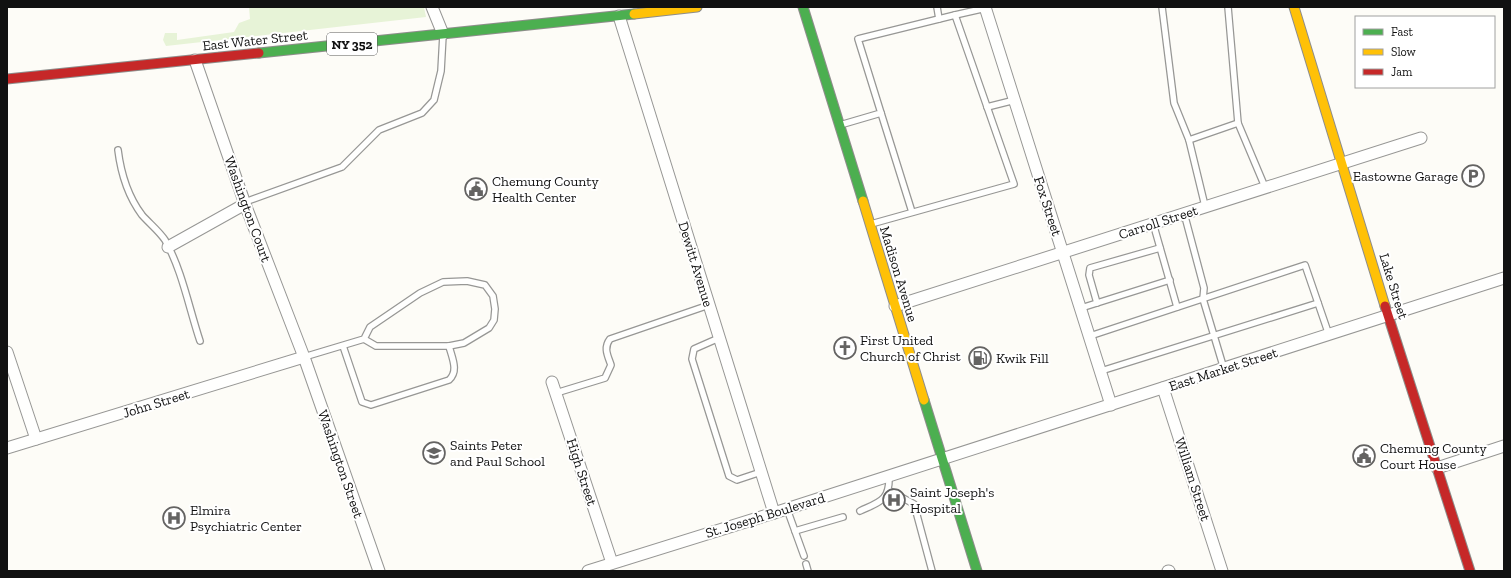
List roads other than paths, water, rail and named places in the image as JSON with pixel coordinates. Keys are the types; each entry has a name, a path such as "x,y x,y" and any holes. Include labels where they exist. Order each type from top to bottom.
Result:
{"main road":[{"name":"East Water Street","path":"7,79 697,7"},
{"name":"Madison Avenue","path":"803,7 977,571"},
{"name":"Lake Street","path":"1294,7 1388,316 1470,571"}],"street":[{"path":"432,7 443,34"},
{"name":"Fox Street","path":"986,8 1111,405"},
{"name":"Dewitt Avenue","path":"619,16 774,513"},
{"name":"Washington Court","path":"195,60 245,203 304,357"},
{"name":"Carroll Street","path":"895,306 1421,138"},
{"path":"168,247 245,203"},
{"name":"East Market Street","path":"942,459 1504,278"},
{"path":"7,352 36,439"},
{"name":"John Street","path":"7,448 304,357"},
{"name":"Washington Street","path":"304,357 378,571"},
{"name":"High Street","path":"552,382 612,563"},
{"name":"William Street","path":"1163,388 1222,571"},
{"path":"1437,468 1504,446"},
{"name":"St. Joseph Boulevard","path":"588,571 942,459"}],"lane":[{"path":"937,7 939,19"},
{"path":"1162,7 1174,103 1189,140 1205,206"},
{"path":"1228,7 1238,123 1265,187"},
{"path":"912,212 858,40 986,8"},
{"path":"870,224 1014,184 954,15"},
{"path":"245,203 342,166 379,130 422,113 434,100 441,71 443,34"},
{"path":"987,107 1014,100"},
{"path":"839,125 882,113"},
{"path":"1189,140 1238,123"},
{"path":"118,150 120,169 130,196 142,214 164,238 175,260 200,341"},
{"path":"1184,213 1204,288 1203,299 1224,369"},
{"path":"1153,223 1177,307"},
{"path":"1097,303 1089,275 1090,268 1160,248"},
{"path":"1090,336 1305,265 1329,335"},
{"path":"1081,308 1170,280"},
{"path":"304,357 364,339 370,327 420,293 443,282 467,281 485,285 493,296 495,308 494,320 489,328 464,343 449,346 376,346 364,339"},
{"path":"1101,371 1214,334 1318,303"},
{"path":"556,393 605,378 611,365 606,349 606,343 610,339 709,305"},
{"path":"719,338 694,348 691,354 694,366 729,476 737,480 761,472"},
{"path":"343,346 362,402 371,405 449,380 454,376 455,371 449,346"},
{"path":"860,511 883,500 888,490 889,476"},
{"path":"888,490 914,504 932,571"},
{"path":"787,509 804,556"},
{"path":"795,531 843,517"},
{"path":"806,564 808,571"}],"place":[{"name":"Eastowne Garage","path":"1473,176"},
{"name":"Chemung County Health Center","path":"476,189"},
{"name":"First United Church of Christ","path":"845,348"},
{"name":"Kwik Fill","path":"980,358"},
{"name":"Saints Peter and Paul School","path":"434,453"},
{"name":"Chemung County Court House","path":"1364,456"},
{"name":"Saint Joseph's Hospital","path":"894,500"},
{"name":"Elmira Psychiatric Center","path":"174,518"}]}
